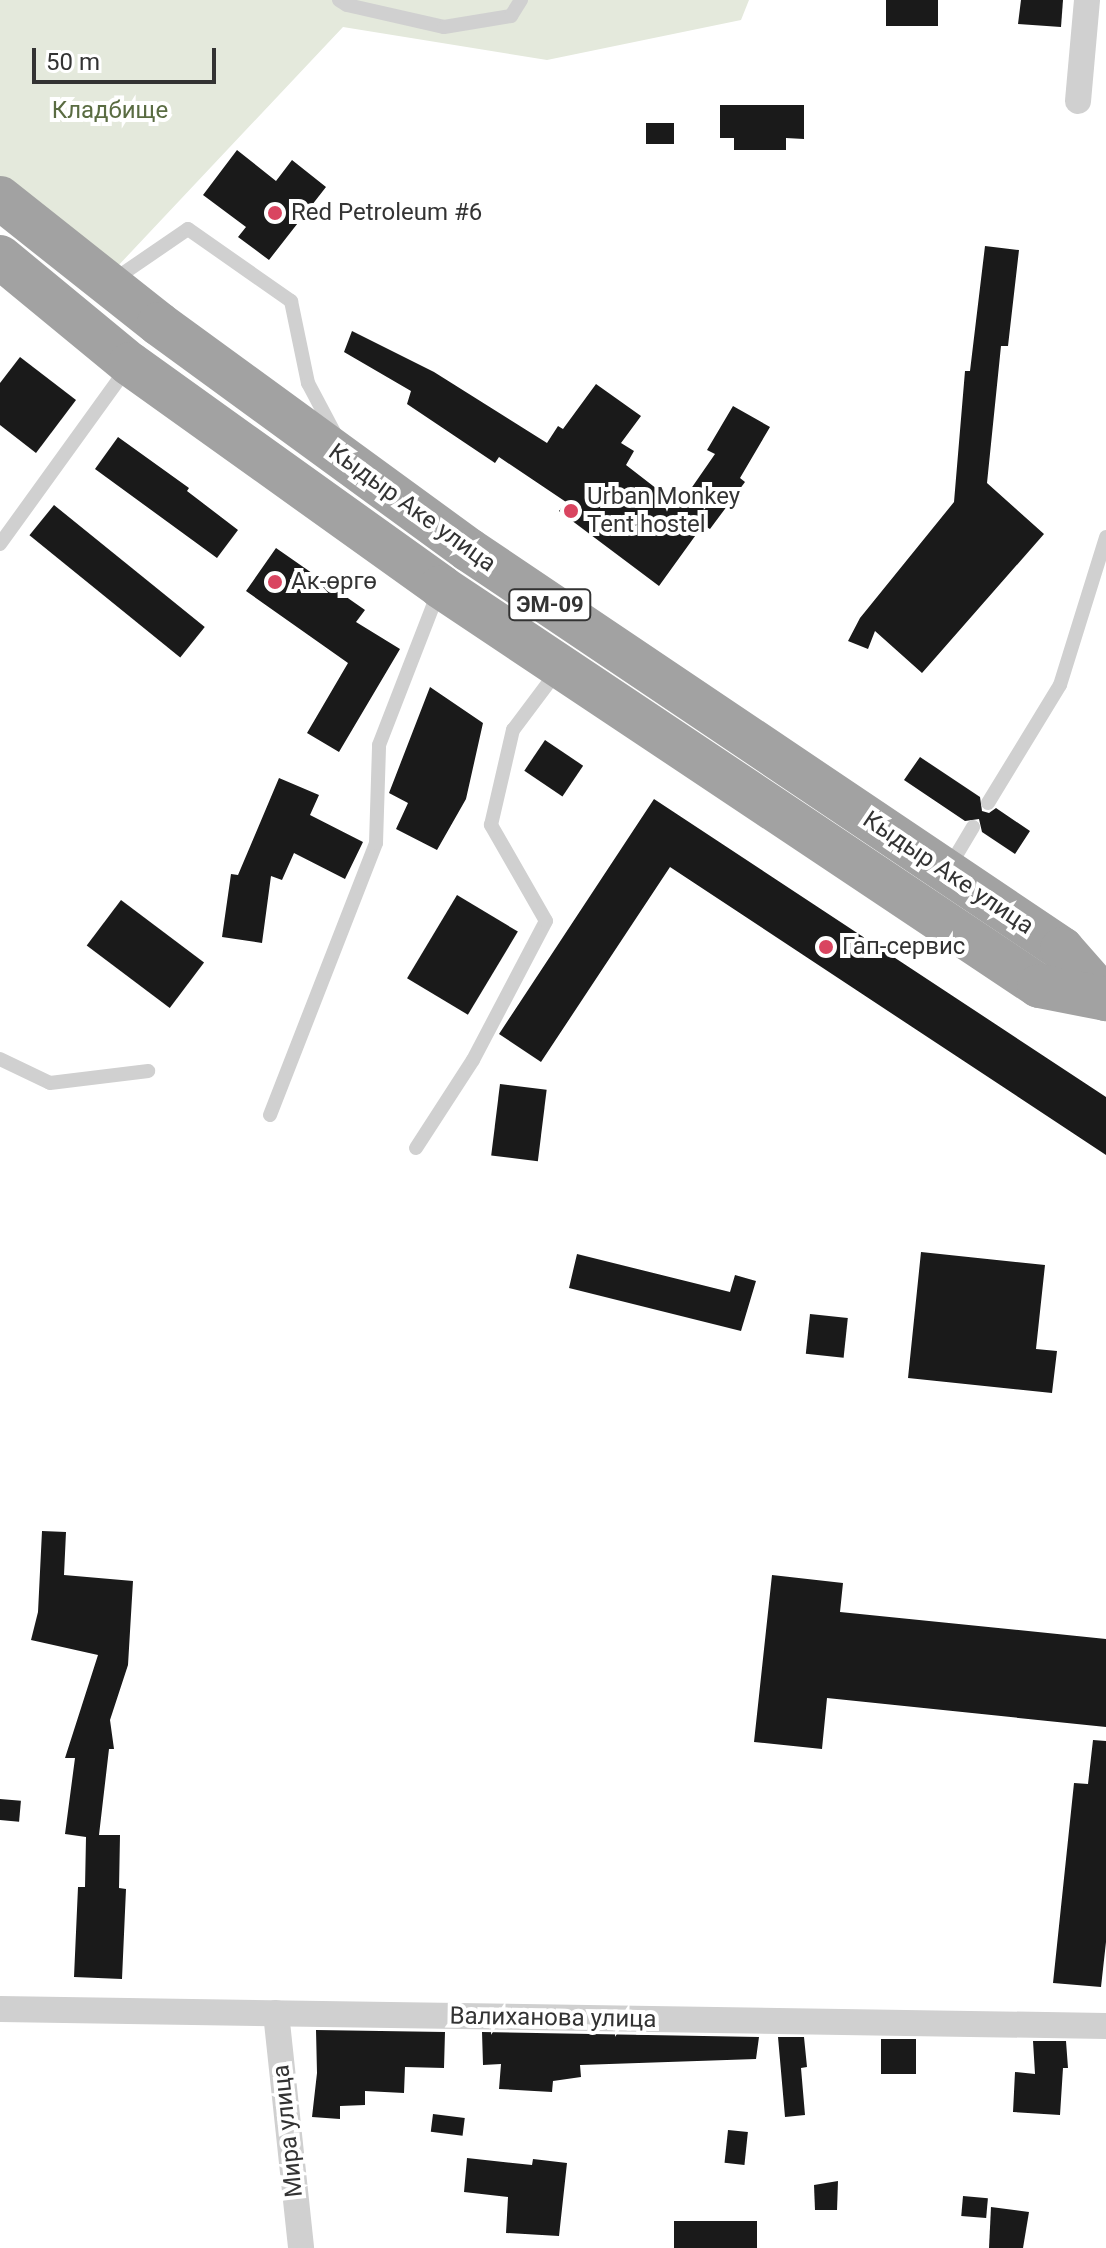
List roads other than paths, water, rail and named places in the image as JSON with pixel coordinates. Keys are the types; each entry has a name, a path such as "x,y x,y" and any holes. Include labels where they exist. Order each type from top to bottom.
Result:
{"highway":[{"name":"Кыдыр Аке улица","path":"0,198 159,324 469,550 1062,949 1106,999"},
{"name":"Кыдыр Аке улица","path":"0,257 130,364 441,587 1039,986 1106,999"},
{"path":"77,320 107,284"},
{"path":"130,364 159,324"},
{"path":"441,587 469,550"}],"street":[{"path":"1078,101 1087,0"},
{"name":"Валиханова улица","path":"0,2009 1106,2026"},
{"name":"Мира улица","path":"276,2013 301,2248"}],"lane":[{"path":"339,0 347,5 444,27 511,16 521,0"},
{"path":"107,284 188,229 291,301 308,383 349,463"},
{"path":"0,544 130,364"},
{"path":"988,803 1060,685 1106,537"},
{"path":"270,1115 376,843 379,745 441,587"},
{"path":"416,1148 473,1060 546,921 491,825 513,730 560,666"},
{"path":"946,873 973,827"},
{"path":"0,1059 50,1083 148,1071"}],"place":[{"name":"Red Petroleum #6","path":"275,213"},
{"name":"Urban Monkey Tent hostel","path":"571,511"},
{"name":"Ак-өргө","path":"275,582"},
{"name":"Гап-сервис","path":"826,947"}],"park label":[{"name":"Кладбище","path":"110,111"}]}
